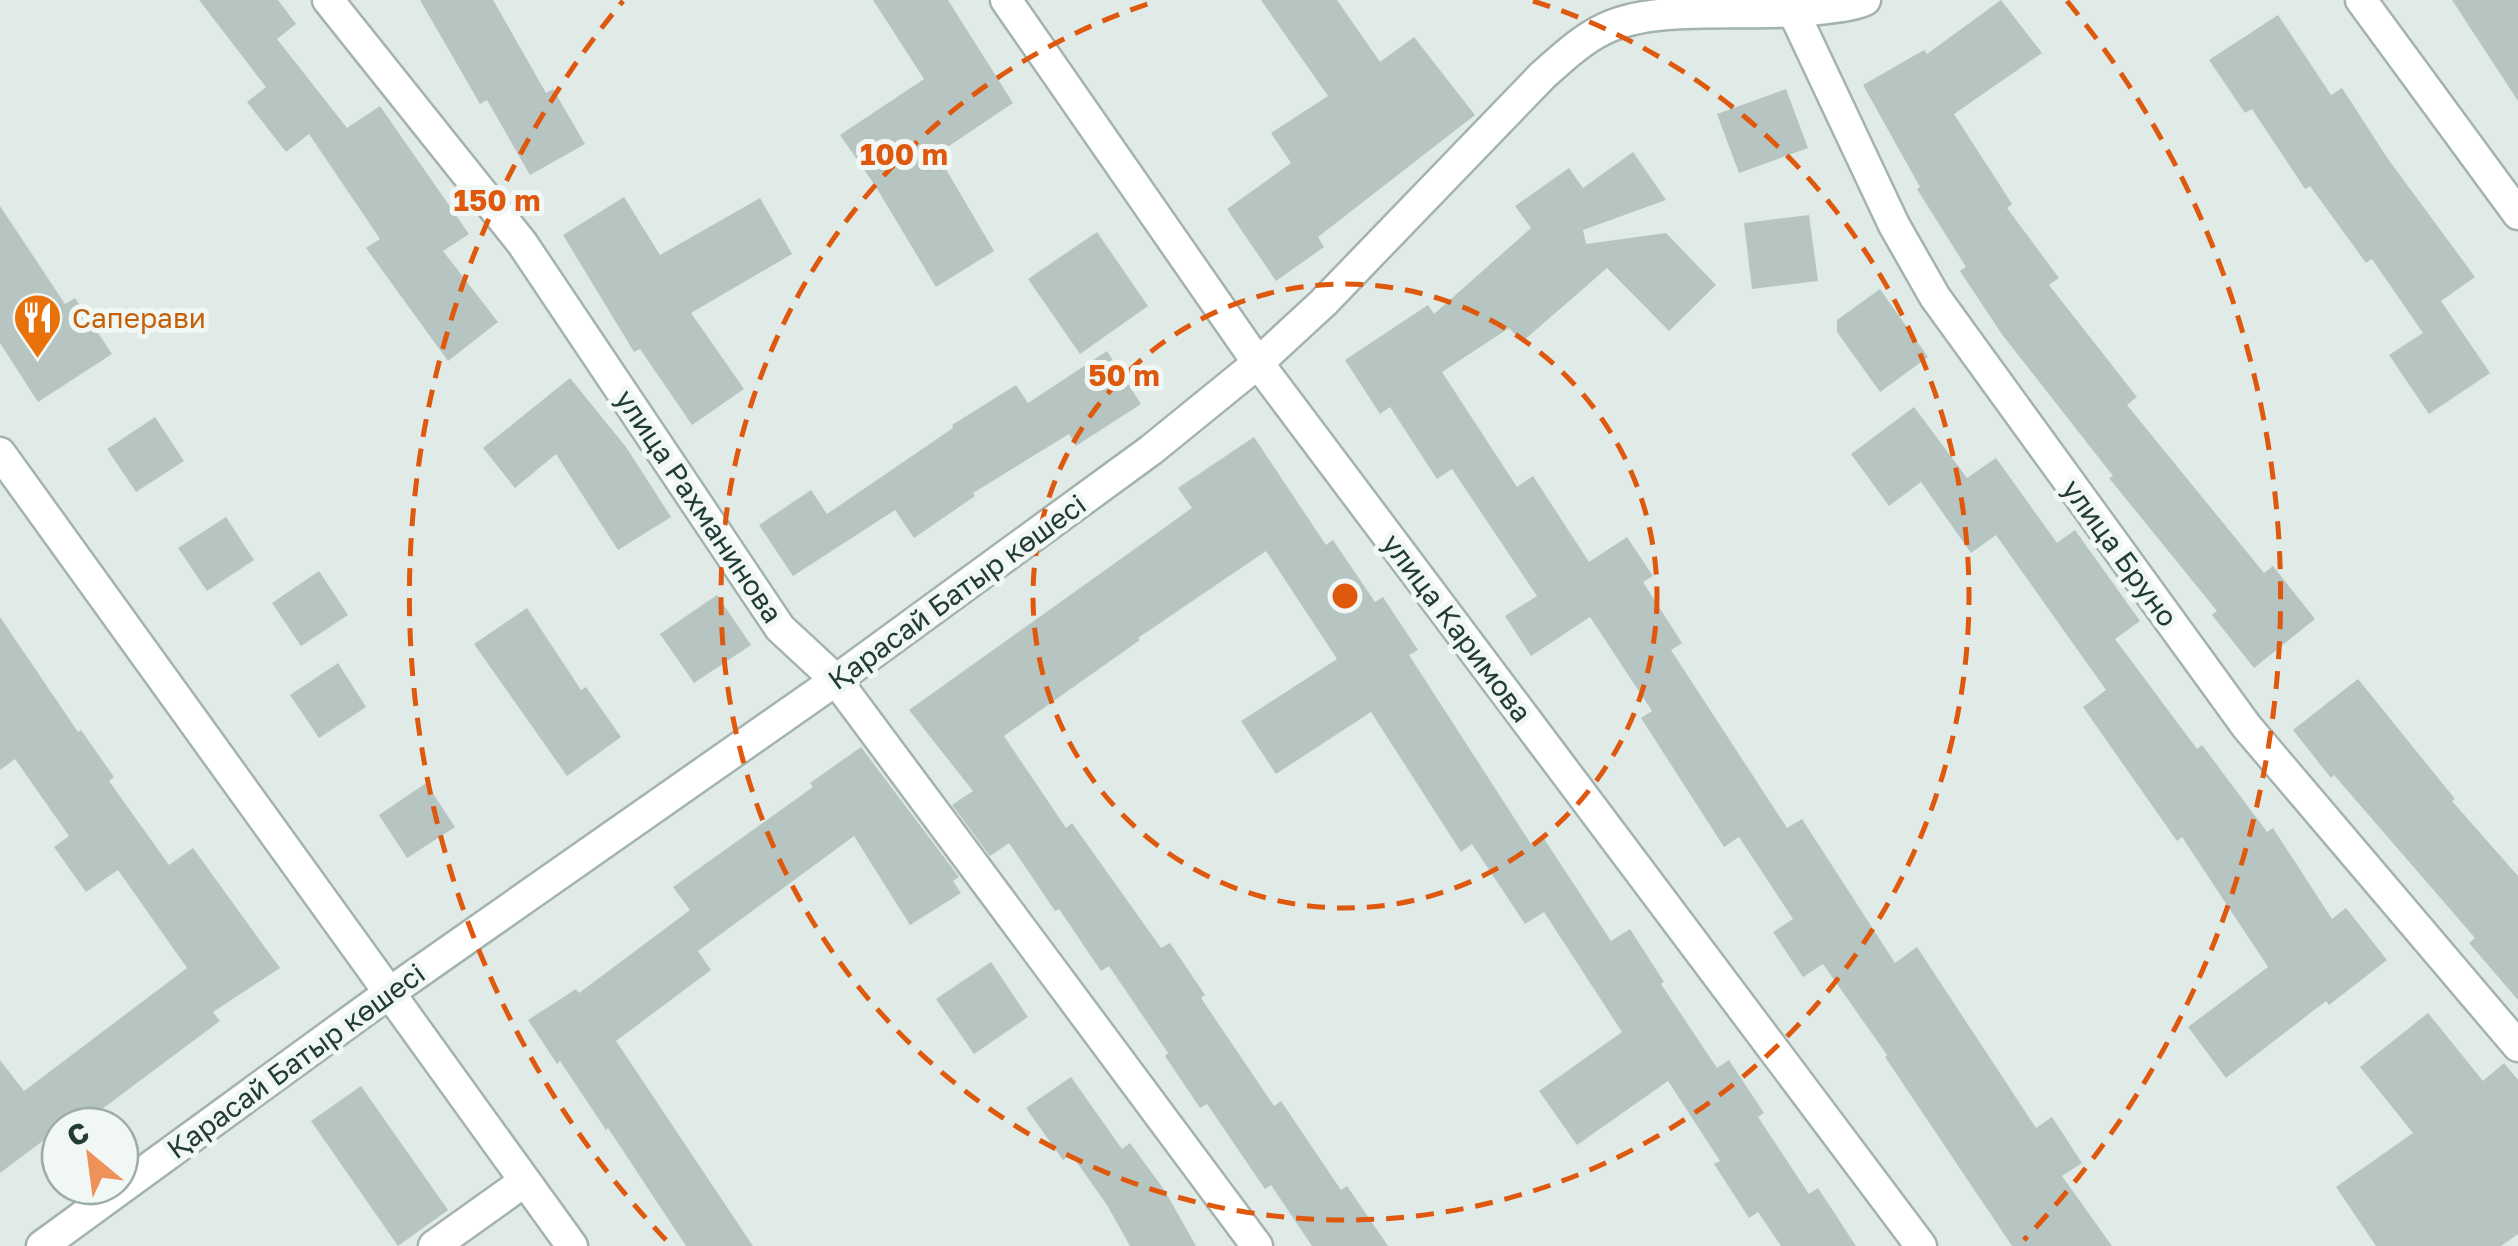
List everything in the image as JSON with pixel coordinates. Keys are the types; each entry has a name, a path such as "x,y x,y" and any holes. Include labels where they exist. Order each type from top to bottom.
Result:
{"street":[{"name":"улица Рахманинова","path":"328,0 522,243 780,628 836,680 1257,1246"},
{"name":"улица Каримова","path":"1006,0 1258,362 1922,1246"},
{"name":"Қарасай Батыр көшесі","path":"42,1246 389,992 836,680 1151,450 1258,362 1337,289 1542,76 1576,46 1629,20 1794,12 1865,0"},
{"path":"2361,0 2518,214"},
{"name":"улица Бруно","path":"1794,12 1894,225 1935,298 2247,727 2518,1046"},
{"path":"0,454 572,1246"},
{"path":"434,1246 525,1181"}],"building":[{"path":"199,0 278,0 296,24 277,39 347,128 380,106 469,234 443,251 498,322 448,361 366,248 380,239 309,134 286,152 247,102 266,87"},
{"path":"420,0 493,0 546,93 553,89 585,144 530,175 487,100 480,104"},
{"path":"873,0 948,0 1013,103 937,154 994,251 936,287 840,135 924,79"},
{"path":"1261,0 1337,0 1380,62 1414,37 1475,115 1318,237 1324,247 1276,281 1227,209 1291,163 1271,133 1328,96"},
{"path":"2001,0 2042,53 1954,114 2012,204 2007,208 2059,278 2049,285 2137,397 2127,405 2264,573 2273,566 2315,619 2254,668 2212,615 2217,611 2109,478 2113,476 2001,333 1960,271 1966,267 1917,189 1920,187 1863,85 1924,50 1927,54"},
{"path":"2452,0 2518,0 2518,101"},
{"path":"2278,15 2331,95 2342,88 2388,159 2475,277 2441,301 2490,373 2429,414 2389,355 2423,333 2372,259 2366,263 2310,186 2305,189 2252,109 2245,113 2209,60"},
{"path":"1786,89 1808,148 1739,173 1717,114"},
{"path":"1633,152 1666,200 1583,230 1586,244 1666,233 1716,285 1669,331 1607,268 1522,342 1509,328 1442,372 1517,487 1533,476 1589,562 1627,537 1653,576 1643,582 1682,643 1671,650 1787,828 1802,819 1895,963 1917,947 2036,1128 2052,1117 2082,1163 2062,1176 2112,1246 2012,1246 1823,964 1803,977 1773,932 1793,919 1739,837 1724,847 1641,718 1652,711 1590,617 1531,656 1505,616 1537,596 1452,469 1437,479 1390,407 1380,414 1345,360 1428,305 1434,314 1531,228 1515,206 1569,168 1583,188"},
{"path":"624,197 660,255 760,198 792,254 691,313 744,389 692,425 640,349 634,352 563,235"},
{"path":"0,206 65,304 75,298 112,354 38,402 0,343"},
{"path":"1809,215 1818,281 1752,289 1744,223"},
{"path":"1097,232 1148,306 1080,354 1028,279"},
{"path":"1880,289 1928,357 1880,392 1837,332 1837,320"},
{"path":"1107,351 1141,404 1076,446 1069,434 973,493 975,496 914,538 895,510 793,576 759,525 811,490 827,514 953,428 952,425 1016,385 1028,403"},
{"path":"570,378 626,447 671,517 618,550 556,454 515,488 483,448"},
{"path":"1914,407 1967,478 1996,458 2057,543 2075,530 2140,621 2115,639 2197,749 2202,745 2267,832 2273,828 2332,919 2346,908 2387,960 2226,1078 2188,1027 2268,967 2182,837 2177,841 2083,707 2106,690 1996,535 1971,553 1921,482 1889,506 1851,454"},
{"path":"155,417 184,461 136,492 107,449"},
{"path":"1254,437 1326,545 1333,540 1375,602 1383,597 1418,650 1409,655 1531,844 1543,837 1611,941 1630,929 1717,1068 1729,1060 1764,1113 1758,1117 1809,1194 1818,1188 1856,1246 1781,1246 1758,1212 1749,1218 1714,1164 1720,1161 1668,1081 1577,1145 1539,1091 1622,1032 1544,912 1525,924 1472,844 1461,852 1371,712 1276,774 1241,721 1337,659 1266,551 1004,736 1066,828 1072,823 1161,948 1170,943 1205,995 1201,998 1274,1106 1281,1101 1341,1190 1347,1186 1388,1246 1312,1246 1271,1185 1265,1189 1207,1104 1200,1108 1109,966 1101,971 1009,843 990,856 952,805 973,791 909,710 1192,508 1178,488"},
{"path":"226,517 254,560 207,591 178,548"},
{"path":"319,571 348,615 301,646 272,603"},
{"path":"717,595 751,645 694,683 660,634"},
{"path":"527,608 581,690 586,687 621,737 567,776 474,644"},
{"path":"0,617 78,732 81,730 114,777 109,781 169,865 193,848 280,968 213,1012 220,1021 106,1106 40,1106 40,1143 0,1173 0,1060 24,1091 187,968 118,870 86,892 54,847 69,836 15,759 0,770"},
{"path":"338,663 366,707 319,738 290,695"},
{"path":"2358,679 2455,799 2452,801 2518,876 2518,1000 2469,943 2475,938 2334,775 2331,778 2293,730"},
{"path":"861,747 959,877 953,881 961,893 910,925 854,836 698,951 711,970 616,1041 753,1246 686,1246 608,1128 528,1020 576,989 579,993 690,910 673,887 813,787 810,783"},
{"path":"426,783 455,827 407,858 379,815"},
{"path":"991,962 1028,1017 974,1054 936,999"},
{"path":"2428,1013 2483,1081 2504,1063 2518,1080 2518,1234 2501,1246 2376,1246 2336,1187 2413,1133 2360,1067"},
{"path":"1071,1077 1122,1149 1130,1143 1165,1191 1196,1246 1130,1246 1071,1154 1063,1160 1026,1108"},
{"path":"361,1086 448,1210 398,1246 311,1121"}],"place":[{"name":"Саперави","path":"37,360"}]}
